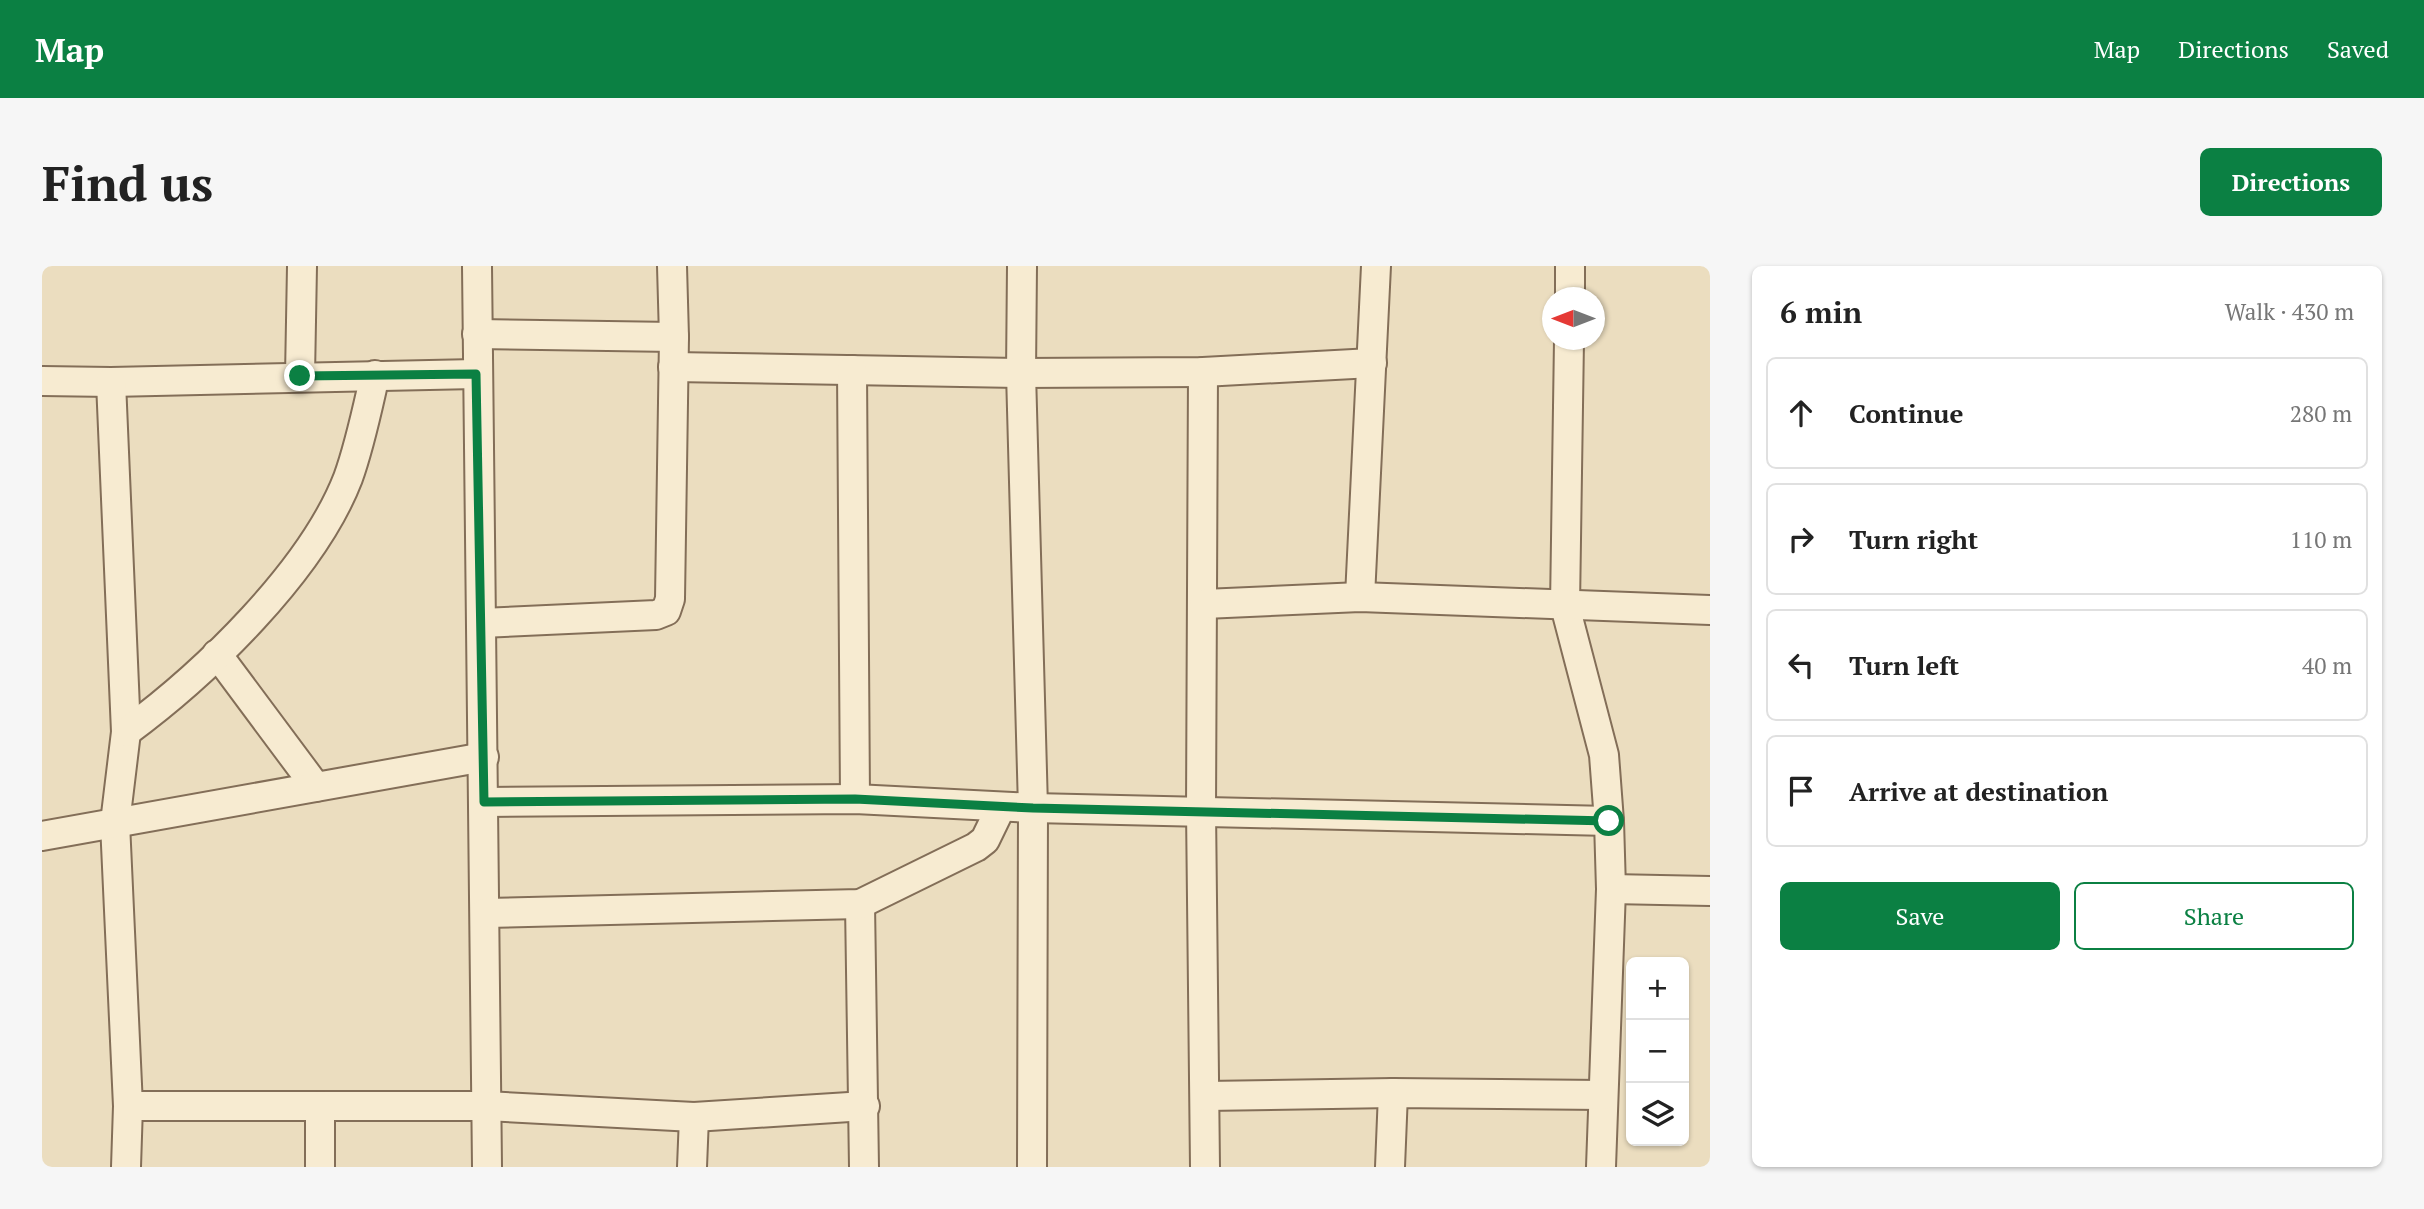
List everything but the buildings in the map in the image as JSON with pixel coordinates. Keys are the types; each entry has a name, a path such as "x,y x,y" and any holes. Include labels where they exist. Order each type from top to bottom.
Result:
{"street":[{"path":"300,376 302,266"},
{"path":"477,266 476,374 484,757 487,1167"},
{"path":"481,622 656,615 666,611 670,599 674,337 672,266"},
{"path":"1022,266 1021,373 1033,808 1032,1167"},
{"path":"1360,597 1376,266"},
{"path":"1570,266 1570,287"},
{"path":"477,334 674,337"},
{"path":"1569,350 1564,606 1604,755 1609,821 1611,889 1601,1167"},
{"path":"673,367 1021,373 1203,372 1372,363"},
{"path":"852,370 855,799"},
{"path":"1203,372 1201,810 1205,1167"},
{"path":"42,381 111,382 476,374"},
{"path":"126,732 166,703 217,654 282,584 323,526 347,480 363,431 375,375"},
{"path":"111,382 126,732 115,823 128,1107 126,1167"},
{"path":"1204,604 1360,597 1710,610"},
{"path":"217,654 316,787"},
{"path":"42,836 484,757"},
{"path":"484,802 855,799 1033,808 1609,821"},
{"path":"485,913 860,905 976,847 985,839 1001,807"},
{"path":"1611,889 1710,891"},
{"path":"860,905 864,1167"},
{"path":"1390,1167 1393,1093"},
{"path":"1206,1096 1603,1094"},
{"path":"128,1107 486,1107 694,1117 865,1107"},
{"path":"320,1107 320,1167"},
{"path":"692,1167 694,1117"}],"route":[{"path":"300,376 476,374 484,802 855,799 1033,808 1609,821"}]}
